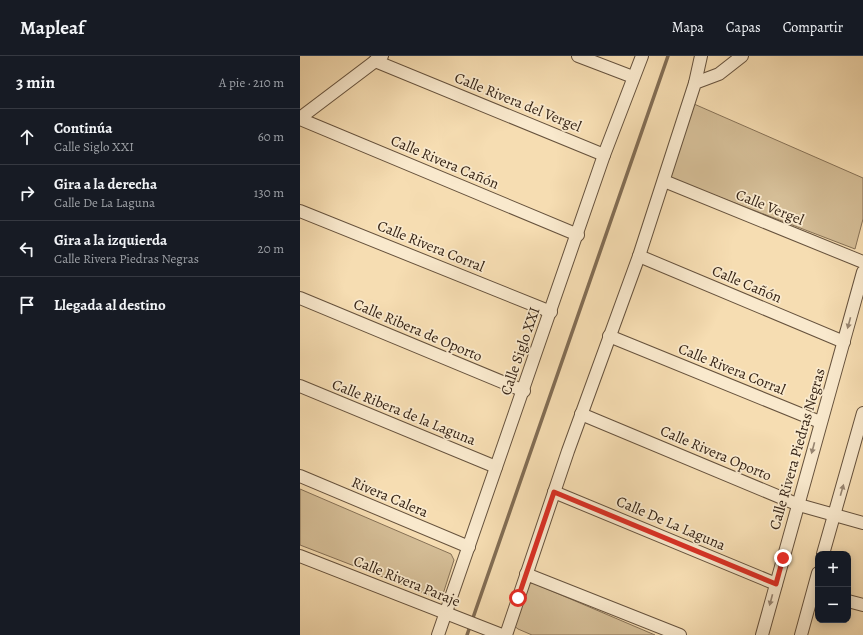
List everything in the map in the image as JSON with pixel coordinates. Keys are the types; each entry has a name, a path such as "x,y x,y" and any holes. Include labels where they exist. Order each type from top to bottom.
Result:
{"street":[{"path":"578,56 633,77"},
{"name":"Calle Siglo XXI","path":"438,635 578,235 604,155 642,56"},
{"path":"506,635 581,414 639,256 695,82 701,56"},
{"path":"695,82 719,74 742,56"},
{"path":"300,118 379,58"},
{"name":"Calle Rivera del Vergel","path":"379,58 604,155"},
{"name":"Calle Rivera Cañón","path":"300,118 578,235"},
{"name":"Calle Vergel","path":"664,181 863,262"},
{"name":"Calle Rivera Corral","path":"300,211 551,312"},
{"name":"Calle Cañón","path":"639,256 844,342"},
{"name":"Calle Rivera Piedras Negras","path":"762,635 799,505 820,422 863,272"},
{"name":"Calle Ribera de Oporto","path":"300,298 524,391"},
{"name":"Calle Rivera Corral","path":"610,336 820,422"},
{"name":"Calle Ribera de la Laguna","path":"300,386 496,467"},
{"path":"824,551 861,430 863,413"},
{"name":"Calle Rivera Oporto","path":"581,414 799,505 863,523"},
{"name":"Rivera Calera","path":"300,476 469,547"},
{"name":"Calle De La Laguna","path":"554,492 776,584"},
{"name":"Calle Rivera Paraje","path":"300,556 502,635"},
{"path":"526,574 680,635"},
{"path":"801,635 815,593"},
{"path":"851,602 863,606"}],"shaded area":[{"path":"694,104 863,178 863,219 855,249 667,177"},
{"path":"300,489 451,554 454,560 443,594 432,596 300,545"},
{"path":"533,583 655,635 532,635 518,629 513,625 527,584"}],"waterway":[{"path":"467,635 668,56"}],"route":[{"path":"518,598 554,492 776,584 783,558"}]}
